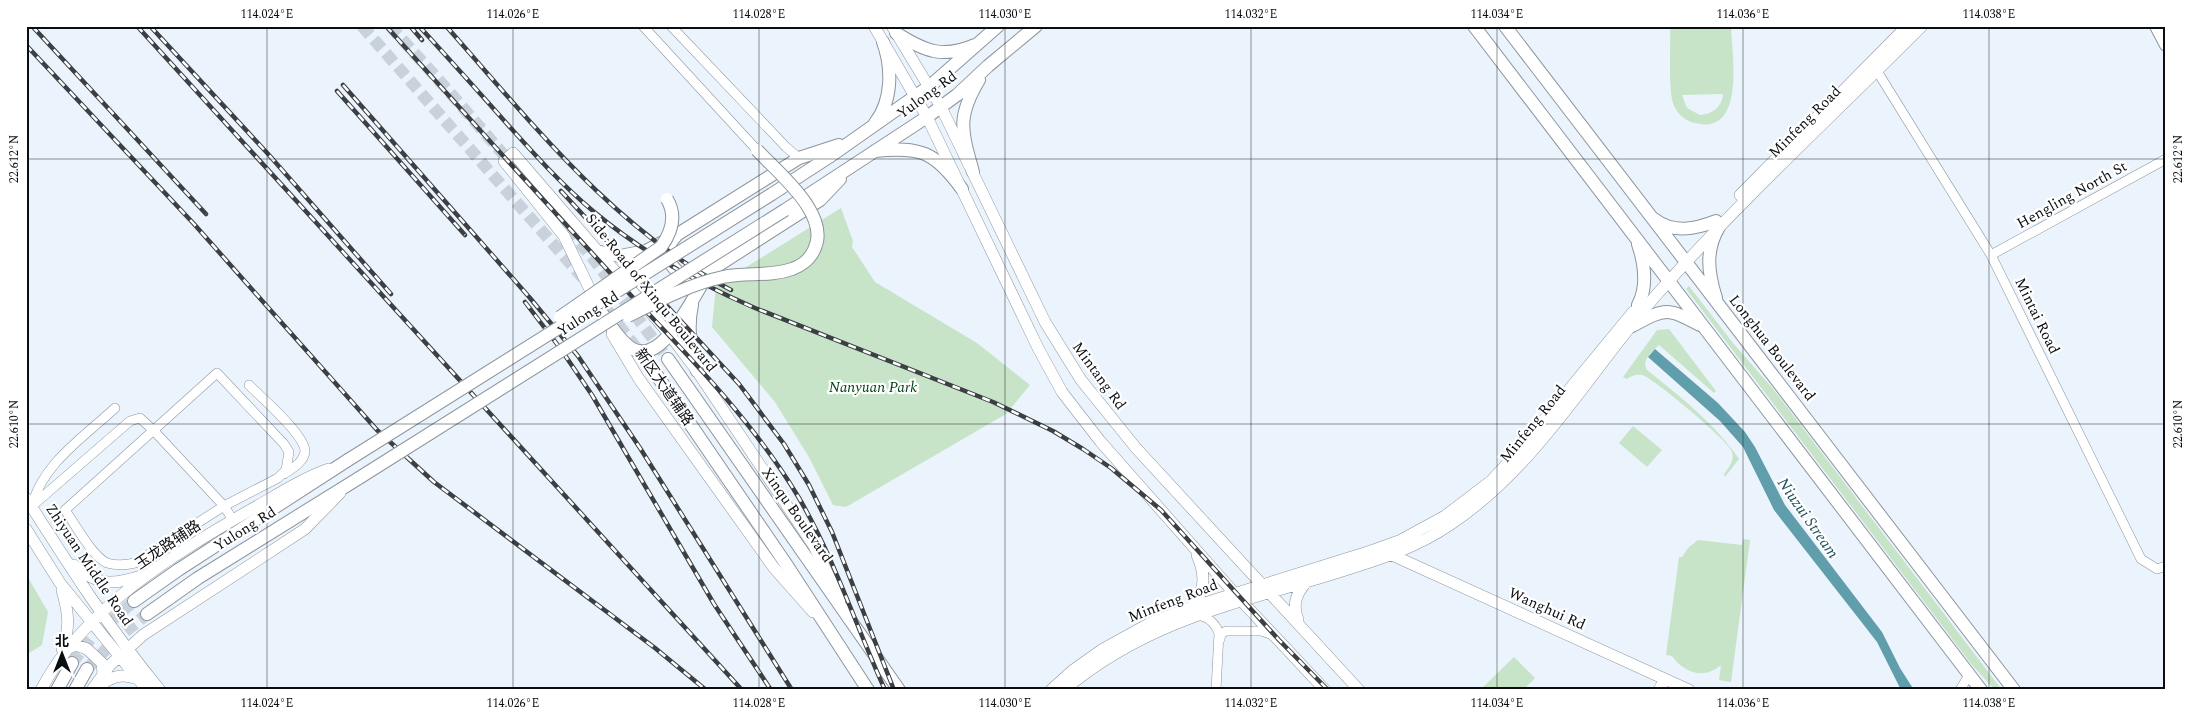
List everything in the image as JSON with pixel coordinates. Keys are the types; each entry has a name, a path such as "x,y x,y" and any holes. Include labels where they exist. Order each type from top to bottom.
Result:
{"main road":[{"path":"874,26 927,117 1038,348 1062,392 1100,441 1238,598 1325,690"},
{"name":"Yulong Rd","path":"134,601 178,570 345,462 829,157 930,86 998,26"},
{"name":"Yulong Rd","path":"147,614 198,578 785,210 927,117 975,79 1036,26"},
{"path":"1474,26 1981,690"},
{"name":"Longhua Boulevard","path":"1505,26 2014,690"},
{"name":"Minfeng Road","path":"1051,690 1086,660 1120,638 1152,622 1268,589 1371,551 1399,540 1439,520 1464,503 1491,481 1515,456 1638,305 1667,278 1907,26"},
{"name":"Minfeng Road","path":"1718,224 1922,26"},
{"path":"2156,26 2166,45"},
{"path":"894,30 922,48 940,53 960,50 981,42"},
{"name":"Mintang Rd","path":"894,30 930,86 1045,322 1082,380 1136,448 1268,589 1359,690"},
{"path":"883,42 890,66 890,81 877,123 893,139"},
{"path":"960,60 975,79"},
{"path":"973,172 964,138 963,116 970,96 988,66"},
{"path":"600,252 620,256 646,251 678,234 799,158 849,142"},
{"path":"548,358 673,295 729,276 785,271 800,265 810,256 818,239 817,226 813,214 805,202 757,150"},
{"path":"873,152 893,150 924,153 938,160 962,189"},
{"name":"新区大道辅路","path":"600,252 513,153 504,161 564,236 625,358 639,379 787,584 827,627"},
{"path":"678,234 673,239 668,251 671,264 675,270 680,274 693,278 711,272 820,200 858,162"},
{"path":"469,384 519,344 661,247 669,236 672,227 672,211 667,199"},
{"path":"1650,216 1664,225 1680,229 1718,224 1708,257 1712,286 1720,307"},
{"path":"1634,235 1641,254 1644,272 1644,290 1638,305"},
{"name":"Side Road of Xinqu Boulevard","path":"600,252 670,335 697,371 814,546 848,614"},
{"path":"601,312 623,342 634,350 649,351 670,335 711,272"},
{"name":"Minfeng Road","path":"1268,589 1307,581 1392,555 1427,539 1449,526 1498,488 1514,472 1632,326 1667,278"},
{"path":"694,296 689,333 692,356 697,371"},
{"path":"1632,326 1658,312 1668,311 1677,313 1704,328"},
{"name":"Xinqu Boulevard","path":"668,359 806,558 848,614 899,690"},
{"path":"654,371 788,567 868,690"},
{"name":"玉龙路辅路","path":"41,690 54,666 68,648 125,592 233,520 310,476 345,462"},
{"path":"94,690 102,674 123,652 150,629 305,529 354,481"},
{"name":"Zhiyuan Middle Road","path":"29,502 102,613 123,652"},
{"name":"Zhiyuan Middle Road","path":"26,528 60,583 92,623 123,652"},
{"path":"1193,611 1201,593 1203,575 1194,547"},
{"name":"Wanghui Rd","path":"1392,555 1689,690"},
{"path":"65,557 86,575 110,583 120,583 142,576 176,557"},
{"path":"1304,630 1297,619 1294,606 1296,596 1307,581"},
{"path":"54,666 66,638 69,625 60,583"},
{"name":"Minfeng Road","path":"1064,690 1125,646 1193,611"},
{"path":"68,648 81,645 96,656 102,663 102,674"},
{"path":"123,652 138,679 147,690"},
{"path":"123,652 160,690"},
{"path":"57,690 72,663"},
{"path":"75,690 87,669"},
{"path":"94,690 108,679 116,676 138,679"},
{"path":"1659,690 1665,679"}],"street":[{"path":"643,26 757,150"},
{"path":"671,26 786,147 799,158"},
{"name":"Mintai Road","path":"1877,71 1991,255 2141,559 2157,569 2166,566"},
{"name":"Hengling North St","path":"1991,255 2166,158"},
{"path":"249,385 304,445 305,452 301,460 278,478 224,506 135,563 121,565 107,562 96,555 65,510 217,374 284,444 289,452 286,470 278,478"},
{"path":"29,502 50,468 115,408"},
{"path":"29,502 132,419 142,419 224,506 233,520"},
{"path":"1193,611 1204,616 1214,624 1218,630 1220,640"},
{"path":"1216,690 1221,634 1226,631 1261,631 1273,635"},
{"path":"1960,690 1970,675"}],"green space":[{"path":"1670,26 1731,26 1733,72 1729,105 1722,117 1711,124 1695,123 1688,120 1674,107 1671,96","holes":["1723,94 1716,109 1700,115 1687,108 1682,95"]},
{"name":"Nanyuan Park","path":"841,208 853,241 852,247 875,282 977,343 1030,385 1006,414 846,507 833,505 810,459 775,402 712,327 716,286"},
{"path":"1689,286 1733,343 1774,390 2002,690 1995,690 1972,665 1686,289"},
{"path":"1669,329 1716,391 1714,393 1659,345 1646,360 1647,370 1685,401 1730,446 1739,459 1725,477 1724,474 1730,466 1733,457 1731,450 1716,434 1648,378 1642,375 1627,379 1623,377 1657,330"},
{"path":"1633,426 1662,450 1647,467 1619,443"},
{"path":"1743,539 1750,540 1731,682 1719,680 1721,665 1715,670 1708,672 1695,672 1682,667 1672,656 1666,655 1679,557 1682,557 1688,548 1698,540 1742,545"},
{"path":"26,574 48,612 42,645 26,655"},
{"path":"1514,657 1535,678 1523,690 1480,690"}],"water":[{"path":"1655,349 1718,403 1745,432 1755,447 1785,505 1882,632 1900,668 1914,690 1901,690 1877,642 1774,510 1743,447 1720,421 1648,357"}],"tunnel":[{"path":"362,26 583,278"},
{"path":"390,26 592,257 668,359"},
{"path":"607,310 654,371"},
{"path":"72,663 91,638 134,601"},
{"path":"87,669 117,638 147,614"}],"railway":[{"path":"32,26 206,214"},
{"path":"137,26 742,690"},
{"path":"150,26 269,155 391,294"},
{"path":"386,26 624,288 718,388 761,442 781,470 812,521 834,568 885,690"},
{"path":"410,26 422,40"},
{"path":"419,26 560,180 593,211 650,253 691,277 755,308 993,402 1053,431 1111,468 1161,510 1279,640 1328,690"},
{"path":"446,26 543,136 612,205 649,237 689,265 731,290"},
{"path":"26,45 194,224 377,430 434,482 655,648 706,690"},
{"path":"343,85 530,298 578,356 640,448 792,690"},
{"path":"337,91 465,235"},
{"path":"561,191 739,384 784,444 809,485 832,532 894,690"},
{"path":"525,302 560,348 592,395 714,604 771,690"}],"water label":[{"name":"Niuzui Stream","path":"1808,518"}]}
